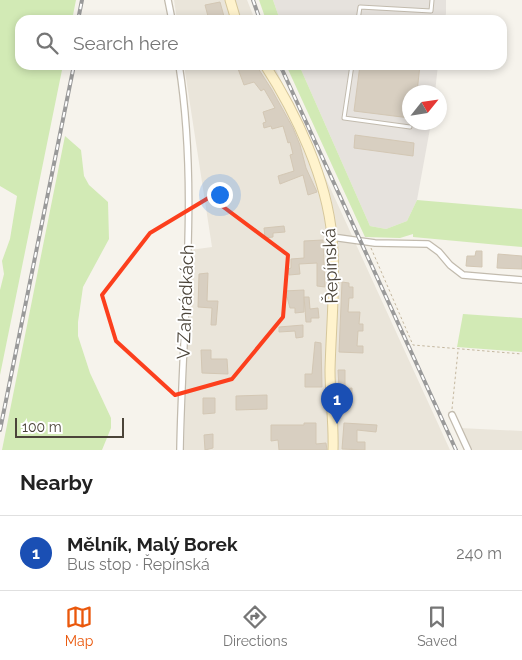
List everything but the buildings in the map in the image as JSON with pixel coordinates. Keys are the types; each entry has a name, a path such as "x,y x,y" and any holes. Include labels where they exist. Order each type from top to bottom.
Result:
{"street":[{"path":"168,0 171,15"},
{"path":"230,0 234,15"},
{"name":"V Zahrádkách","path":"180,70 187,120 187,264 180,450"},
{"name":"Řepínská","path":"268,70 286,100 308,145 318,174 332,237 330,374 333,450"},
{"path":"332,237 369,242 428,244 463,275 522,280"},
{"path":"452,415 468,450"}],"lane":[{"path":"359,15 360,7 431,12 432,0"},
{"path":"351,70 344,118 402,126"}],"path":[{"path":"369,242 413,345 522,354"},
{"path":"452,415 458,350"}],"highlighted area":[{"path":"210,197 288,255 283,317 232,379 175,395 116,341 102,295 150,233"}],"shaded area":[{"path":"174,0 247,0 253,15 176,15"},
{"path":"273,0 446,0 446,15 278,15"},
{"path":"185,70 276,70 450,450 184,450 190,250 212,247"},
{"path":"301,70 437,70 436,85 402,85 402,130 430,130 417,200 407,221 386,229 370,226"},
{"path":"460,428 522,431 522,450 471,450"}],"green space":[{"path":"0,0 76,0 73,15 15,15 15,70 62,70 0,375 0,290 4,274 2,261 10,239 17,196 0,186"},
{"path":"259,0 273,0 278,15 264,15"},
{"path":"288,70 301,70 370,226 386,229 407,221 417,200 522,209 522,247 413,237 413,234 400,238 365,237"},
{"path":"65,136 81,150 84,176 89,185 108,202 109,239 83,287 78,336 90,373 111,418 111,428 102,450 2,450"},
{"path":"463,314 522,318 522,352 457,347"}],"railway":[{"path":"79,15 82,0"},
{"path":"253,0 258,15"},
{"path":"0,430 73,70"},
{"path":"282,70 456,450"}],"place":[{"name":"Mělník, Malý Borek","path":"337,424"}]}
